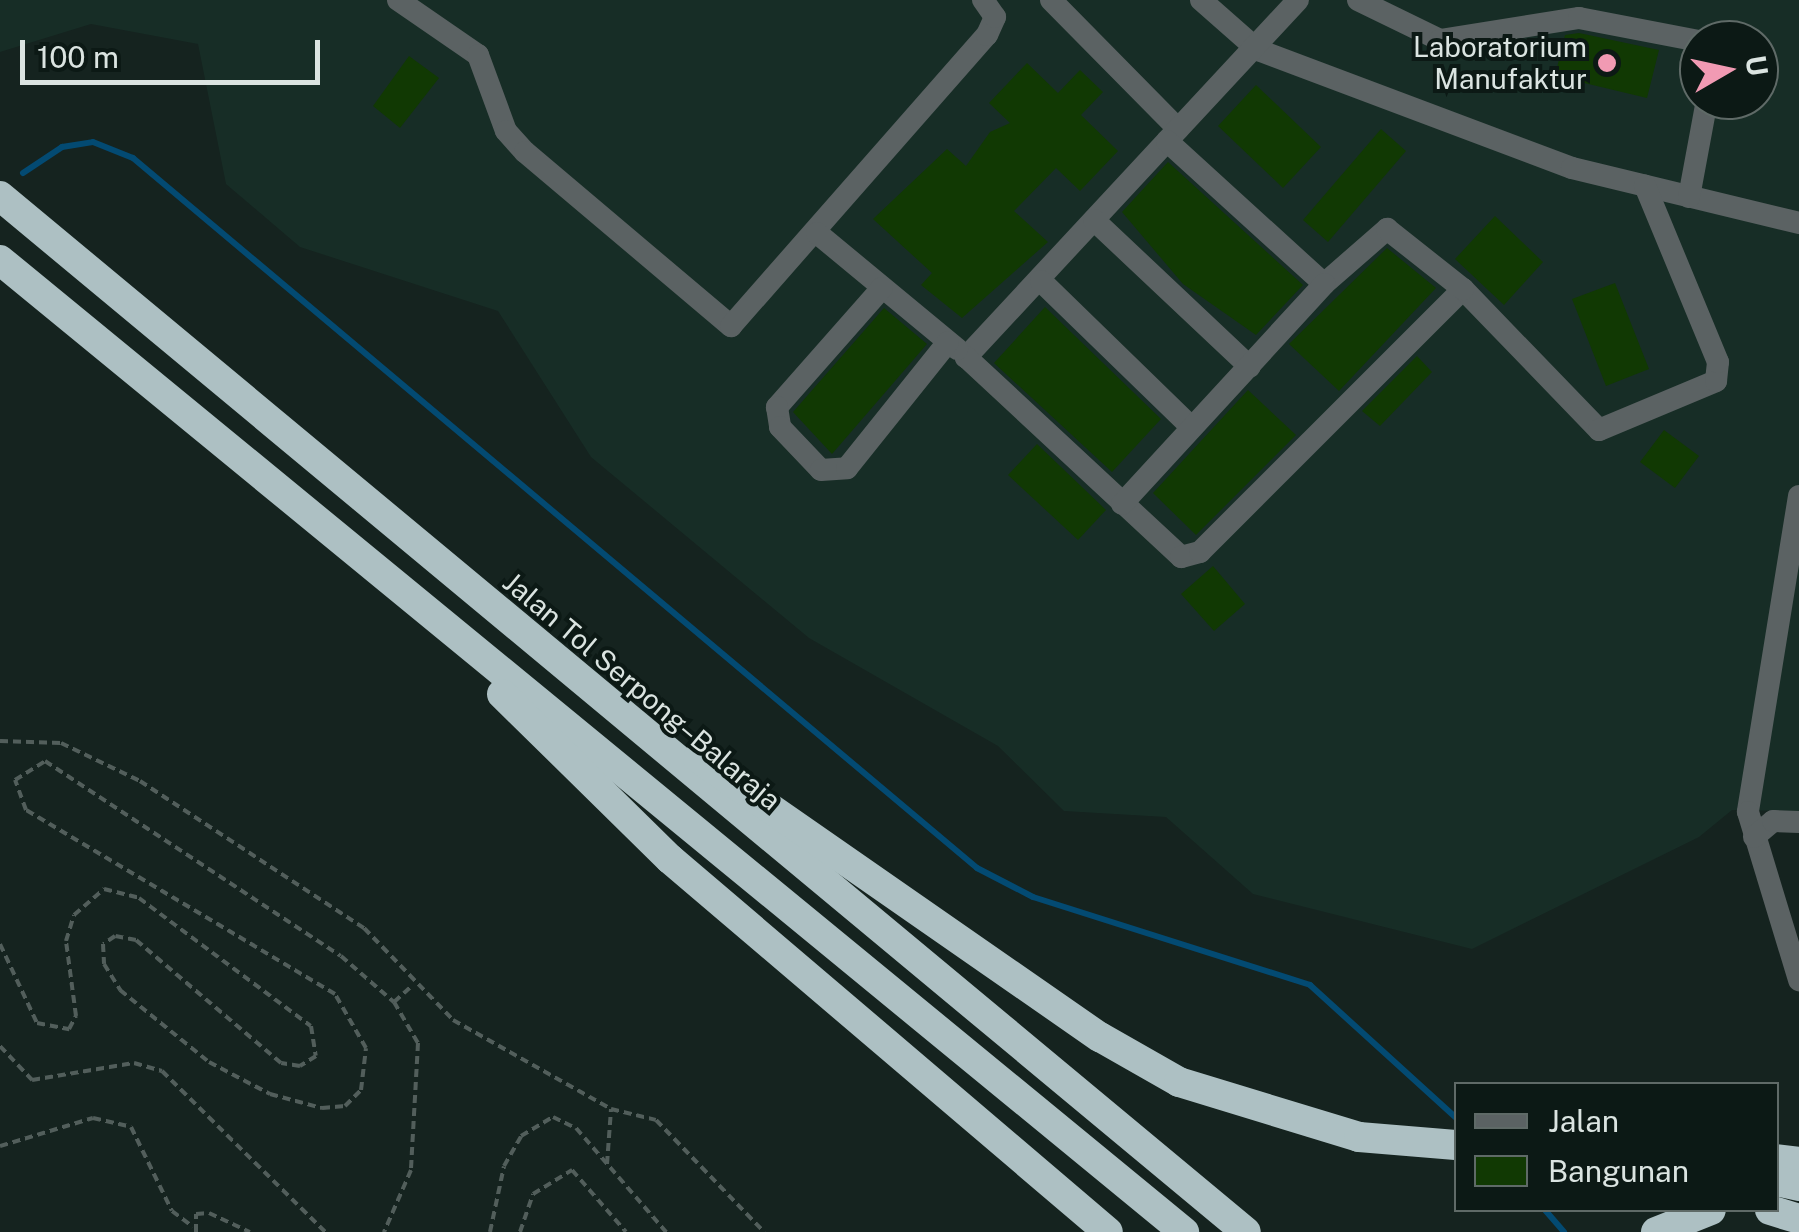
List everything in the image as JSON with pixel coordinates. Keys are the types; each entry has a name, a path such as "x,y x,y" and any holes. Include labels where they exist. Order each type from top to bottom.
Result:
{"highway":[{"name":"Jalan Tol Serpong–Balaraja","path":"0,196 555,662 1246,1232"},
{"path":"0,260 1184,1232"},
{"path":"357,552 670,859 1121,1232"},
{"path":"555,662 1100,1038 1179,1082 1359,1137 1454,1145"},
{"path":"1045,1170 1108,1232"},
{"path":"1656,1232 1707,1212"}],"street":[{"path":"398,0 478,54 512,138 718,324 750,314 988,35 995,17 983,0"},
{"path":"1050,0 1172,135 1324,284"},
{"path":"1200,0 1258,50 1645,186 1799,223"},
{"path":"882,288 777,407 780,427 820,470 846,468 957,349 1041,281 1172,135 1258,50 1298,0"},
{"path":"1358,0 1440,40 1579,18 1679,37"},
{"path":"1689,198 1703,120"},
{"path":"1122,504 1324,284 1387,229 1463,290 1599,430 1710,384 1718,362 1645,186"},
{"path":"1094,220 1250,367"},
{"path":"817,233 957,349 1122,504 1192,558 1463,290"},
{"path":"1041,281 1191,427"},
{"path":"1799,496 1748,812 1799,980"},
{"path":"1754,837 1773,821 1799,822"}],"path":[{"path":"0,741 61,743 140,782 364,928 452,1020 611,1109 656,1120 764,1232"},
{"path":"0,944 37,1024 69,1029 76,1016 66,940 74,915 104,890 139,898 311,1026 316,1056 300,1066 281,1063 136,940 115,936 103,944 104,964 120,990 209,1062 270,1094 322,1108 344,1106 362,1090 366,1048 335,994 26,810 16,780 45,761 325,945 394,1002 418,1043 421,1078 411,1170 384,1232"},
{"path":"394,1002 414,984"},
{"path":"0,1046 32,1080 134,1064 162,1071 325,1232"},
{"path":"607,1165 611,1109"},
{"path":"490,1232 504,1166 542,1117 576,1128 666,1232"},
{"path":"0,1146 92,1118 131,1127 172,1211 195,1230"},
{"path":"520,1232 533,1194 572,1170 626,1232"},
{"path":"195,1230 196,1214 209,1213 250,1232"}],"shaded area":[{"path":"0,0 1799,0 1799,811 1732,810 1699,837 1472,949 1253,894 1166,817 1064,811 998,746 809,638 591,457 498,311 300,247 226,184 198,44 91,24 0,52"}],"building":[{"name":"Laboratorium Manufaktur","path":"1579,33 1659,50 1647,98 1555,76 1565,35"},
{"path":"409,56 439,78 400,128 373,106"},
{"path":"1027,63 1058,93 1080,70 1103,92 1081,115 1118,151 1080,191 1056,168 1014,211 1048,242 962,318 921,285 932,273 873,219 947,149 966,166 990,132 1010,123 989,103"},
{"path":"1256,85 1321,147 1283,188 1218,126"},
{"path":"1381,129 1406,151 1328,242 1303,220"},
{"path":"1168,162 1303,285 1256,335 1183,284 1122,212"},
{"path":"1495,216 1543,262 1504,305 1455,259"},
{"path":"1387,248 1436,288 1339,391 1289,344"},
{"path":"1615,283 1649,369 1606,386 1572,299"},
{"path":"1045,307 1161,419 1112,472 994,363"},
{"path":"884,308 927,344 832,454 793,412"},
{"path":"1417,356 1432,372 1380,426 1362,411"},
{"path":"1248,390 1296,435 1196,535 1153,493"},
{"path":"1664,430 1699,456 1675,488 1640,462"},
{"path":"1037,444 1106,510 1078,540 1008,475"},
{"path":"1213,566 1245,604 1214,631 1181,594"}],"waterway":[{"path":"23,173 62,147 93,142 133,158 977,868 1033,897 1310,985 1454,1116"},
{"path":"1547,1212 1564,1232"}],"place":[{"name":"Laboratorium Manufaktur","path":"1607,63"}]}
